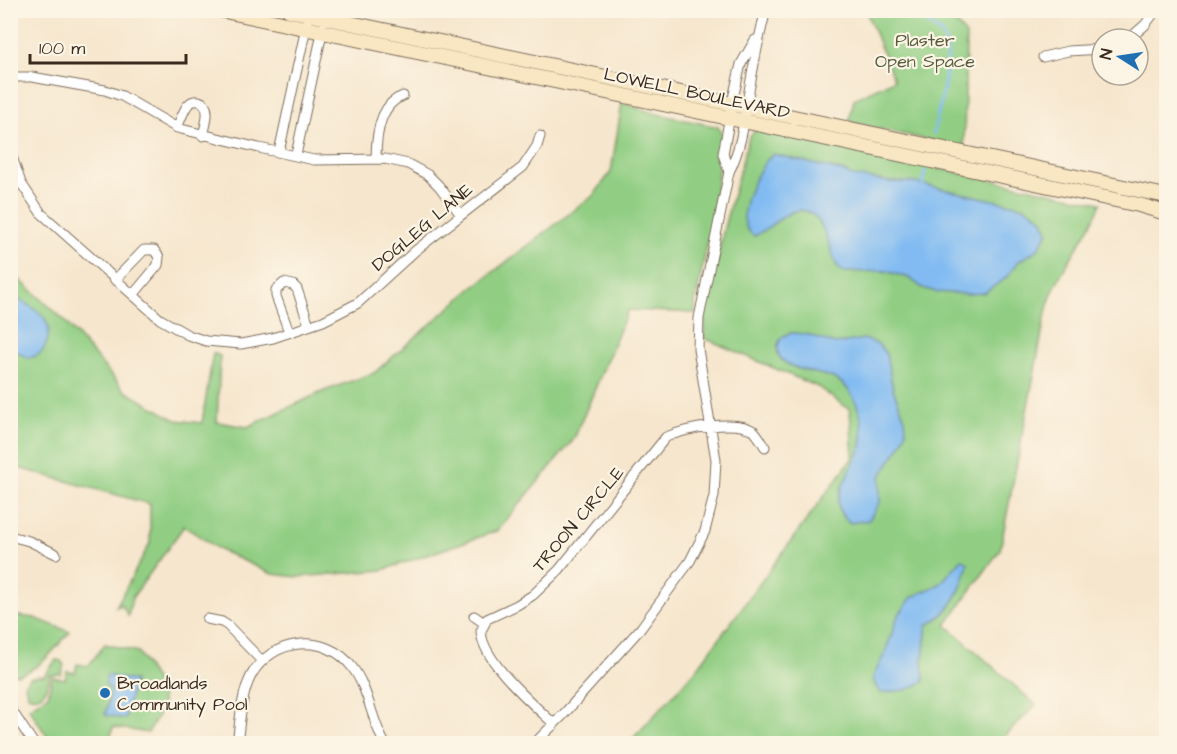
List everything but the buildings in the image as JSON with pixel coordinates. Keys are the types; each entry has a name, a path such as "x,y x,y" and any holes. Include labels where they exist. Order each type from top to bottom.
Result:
{"main road":[{"name":"LOWELL BOULEVARD","path":"219,10 306,29 1167,196"},
{"name":"LOWELL BOULEVARD","path":"289,10 731,111"},
{"name":"LOWELL BOULEVARD","path":"746,114 1167,213"}],"street":[{"path":"534,744 636,634 697,549 708,522 714,495 716,460 698,349 699,318 729,172 738,155 759,35 766,10"},
{"path":"1143,27 1156,10"},
{"path":"279,152 309,15"},
{"path":"296,155 325,18"},
{"path":"729,172 723,154 741,64 759,35"},
{"path":"1043,57 1068,51 1090,50"},
{"path":"10,77 32,77 105,90 122,96 177,128 203,136 314,160 396,160 422,170 439,186 461,215"},
{"path":"376,159 379,128 386,111 398,98 403,96"},
{"path":"177,128 187,106 191,102 198,101 203,103 207,110 203,136"},
{"name":"DOGLEG LANE","path":"10,151 21,183 35,206 53,226 115,280 172,326 188,335 206,341 241,344 273,338 331,318 358,303 415,251 523,167 537,146 540,136"},
{"path":"115,280 144,249 154,250 159,257 158,265 133,295"},
{"path":"289,332 276,296 276,290 284,283 293,285 297,289 309,325"},
{"name":"TROON CIRCLE","path":"484,623 491,616 533,595 554,577 645,463 656,439 677,433 734,425 755,432 765,447"},
{"path":"10,536 29,541 56,554"},
{"path":"474,616 484,623 481,631 482,640 504,674 554,724"},
{"path":"207,619 222,622 228,626 261,660"},
{"path":"237,744 246,688 250,677 261,660 294,644 316,644 337,653 351,665 358,676 385,744"},
{"path":"10,708 34,744"}],"green space":[{"name":"Plaster Open Space","path":"866,11 946,11 966,35 964,148 849,121 854,99 894,80"},
{"path":"622,103 657,114 718,127 722,135 713,217 695,303 695,313 628,310 574,439 497,531 383,570 298,577 272,574 220,550 184,526 132,598 128,616 122,605 116,607 150,543 150,504 11,466 10,271 62,318 125,391 176,420 202,423 213,353 220,356 217,422 247,427 324,391 374,373 471,289 594,195 611,172"},
{"path":"759,130 1101,203 1088,230 1058,280 1047,308 1000,550 946,625 1036,705 998,743 628,744 696,670 853,457 850,410 818,387 704,338 705,312 726,220 749,137"},
{"path":"11,615 35,618 70,632 36,666 29,671 11,675"},
{"name":"Broadlands Community Pool","path":"105,644 138,652 162,691 162,708 148,733 113,727 109,743 96,741 95,743 51,743 29,708 48,695 52,677 65,679 67,671 75,673 77,664 88,666"},
{"path":"56,660 61,661 64,665 61,674 50,675 46,689 41,695 28,695 25,687 27,680 44,676"}],"water":[{"path":"773,154 842,171 853,176 891,182 911,182 1025,207 1042,218 1048,232 1038,249 1019,261 1006,278 984,293 936,292 923,288 909,278 886,271 844,272 836,264 822,227 810,213 802,210 792,212 755,236 747,230 744,220 748,195 753,182"},
{"path":"10,295 39,312 48,324 46,345 43,351 35,356 28,358 11,348"},
{"path":"806,334 835,344 864,339 878,344 886,354 893,389 905,419 906,432 901,445 880,477 880,502 869,520 851,523 842,516 839,507 842,487 858,455 862,440 860,414 856,402 847,389 836,380 796,368 781,358 778,351 779,342 785,335"},
{"path":"962,559 968,563 955,599 943,614 927,625 923,658 924,682 906,690 880,693 873,677 885,653 898,616 912,597 940,584"},
{"path":"107,675 134,681 125,719 105,715 111,690 105,684"}],"waterway":[{"path":"907,10 930,24 942,35 946,44 947,68 934,133"},
{"path":"923,185 925,171"}],"place":[{"name":"Broadlands Community Pool","path":"105,693"}]}
